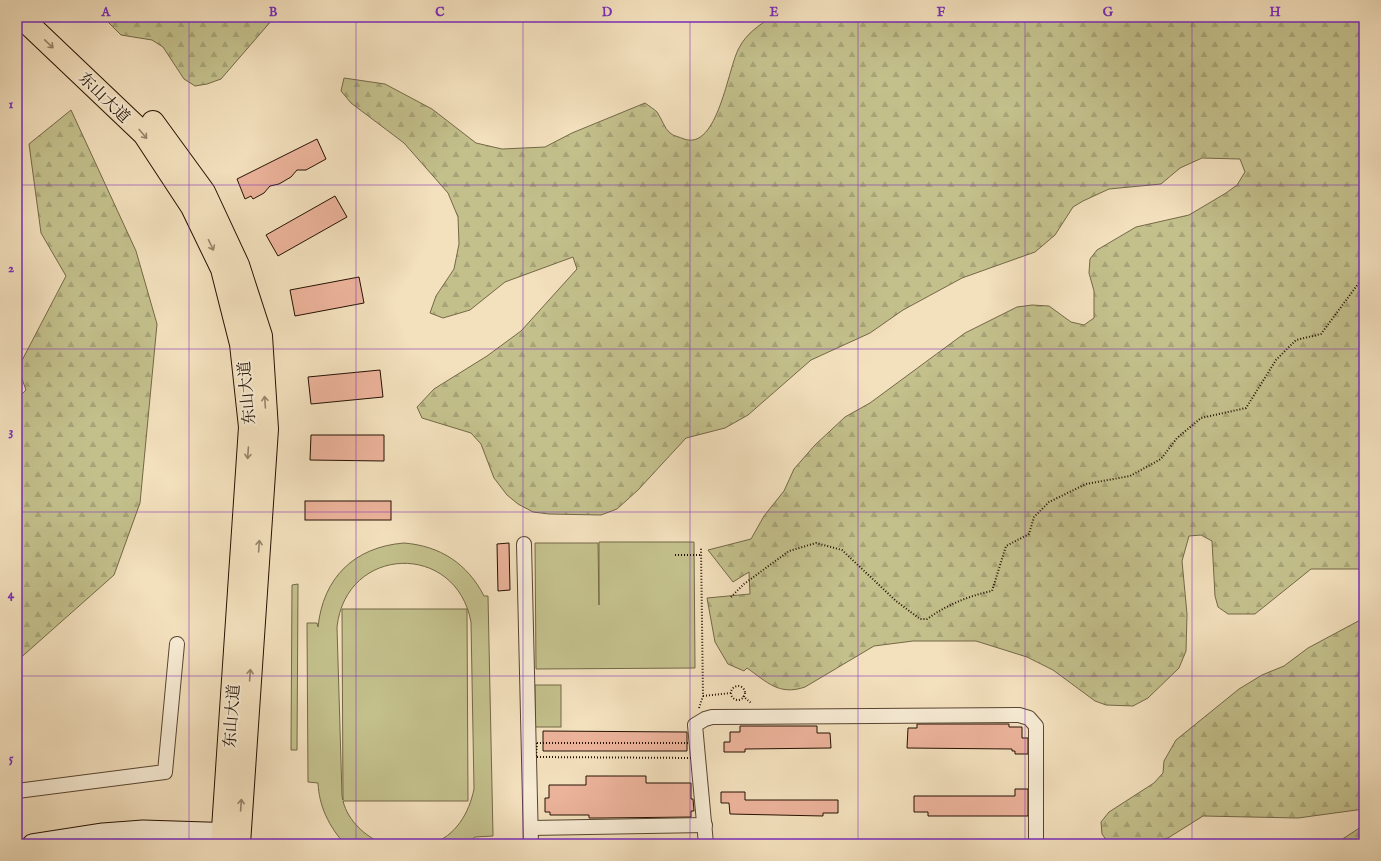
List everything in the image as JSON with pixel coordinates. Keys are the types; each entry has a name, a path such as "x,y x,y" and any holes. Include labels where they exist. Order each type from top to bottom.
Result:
{"main road":[{"name":"东山大道","path":"21,17 144,134 192,207 222,269 239,336 250,427 231,838"},
{"name":"东山大道","path":"42,17 151,120 204,192 238,265 261,336 267,429 231,838"}],"street":[{"path":"524,544 531,844"},
{"path":"17,791 165,772 177,644"},
{"path":"706,844 695,725 705,719 712,717 1019,715 1029,718 1036,726 1036,844"},
{"path":"530,828 704,825"},
{"path":"32,844 104,833 143,830 179,830 231,838"}],"path":[{"path":"731,597 744,584 789,551 816,543 842,550 896,601 920,619 927,619 943,608 976,594 992,591 1006,546 1029,534 1034,517 1049,502 1086,484 1130,476 1161,459 1177,438 1201,418 1246,408 1276,360 1296,340 1321,334 1364,276"},
{"path":"695,725 703,696 701,548"},
{"path":"675,555 701,555"},
{"path":"731,693 733,687 740,686 744,691 743,696"},
{"path":"703,696 731,693"},
{"path":"731,693 737,699 743,696"},
{"path":"743,696 754,704"},
{"path":"536,743 695,744 695,758 536,757 536,743"}],"green space":[{"path":"103,17 272,17 272,20 221,79 195,86 184,79 163,47 152,40 121,35"},
{"path":"772,17 1364,17 1364,569 1311,569 1255,614 1228,614 1218,607 1215,596 1212,541 1201,535 1189,536 1182,561 1187,614 1186,651 1179,668 1148,698 1133,706 1106,705 1095,701 1053,670 1027,657 976,641 913,641 874,646 805,687 788,690 780,689 767,683 747,668 744,671 728,664 715,642 707,598 750,594 749,572 733,582 708,550 751,539 764,516 784,491 794,469 815,445 845,417 870,403 965,333 1017,307 1032,305 1049,306 1071,322 1084,325 1094,318 1094,291 1089,273 1090,259 1097,250 1136,227 1189,215 1226,193 1237,185 1245,172 1240,159 1202,158 1180,168 1161,184 1109,189 1083,201 1073,207 1055,235 1035,252 962,278 903,310 870,333 811,360 748,415 725,428 686,438 638,490 617,509 601,515 549,514 533,512 518,504 507,495 494,478 481,444 471,433 422,418 417,407 434,389 487,356 521,331 577,269 573,257 505,282 470,310 443,318 430,313 436,296 454,269 459,244 458,217 448,193 404,143 351,103 341,91 344,78 385,84 432,109 476,143 502,149 545,147 572,133 645,103 657,112 666,129 671,134 684,139 696,139 705,133 713,120 720,105 735,58 745,38 762,23"},
{"path":"71,110 136,251 157,324 140,503 114,575 17,661 17,399 26,390 18,368 66,276 41,233 29,144"},
{"path":"599,542 694,542 695,668 536,669 535,543 598,543 599,605"},
{"path":"404,543 429,548 441,552 451,558 469,574 484,596 488,596 493,836 475,837 466,844 431,844 448,835 460,822 469,807 474,789 471,622 467,611 468,801 343,801 349,815 358,827 370,837 383,844 345,844 334,831 326,816 320,800 318,783 308,782 307,623 317,623 318,627 321,609 334,580 344,568 356,558 370,551 386,546","holes":["402,563 424,566 445,577 461,596 466,609 342,609 345,600 360,580 379,568","342,609 343,800 337,627"]},
{"path":"298,584 297,750 291,750 292,585"},
{"path":"1364,618 1364,809 1298,818 1203,816 1168,838 1139,844 1109,844 1102,834 1101,822 1109,812 1154,783 1163,773 1164,761 1176,740 1239,689 1262,675 1284,666 1308,648"},
{"path":"535,685 561,685 561,727 535,727"},
{"path":"1364,825 1364,844 1333,844 1341,840"},
{"path":"649,841 701,841 701,844 649,844"},
{"path":"532,842 584,842 584,844 532,844"}],"building":[{"path":"317,139 326,159 306,170 297,170 291,177 279,184 270,186 264,193 253,199 251,196 245,199 237,179"},
{"path":"335,196 347,217 278,256 266,235"},
{"path":"359,277 364,303 295,316 290,290"},
{"path":"380,370 383,397 311,404 308,377"},
{"path":"311,435 384,435 384,461 310,460"},
{"path":"305,501 391,501 391,520 305,520"},
{"path":"509,543 510,590 498,591 497,544"},
{"path":"917,724 1009,724 1009,727 1022,727 1022,738 1028,738 1028,754 1015,754 1015,751 1012,751 1012,749 907,748 908,728 917,728"},
{"path":"740,726 817,726 817,733 830,733 831,748 745,749 745,752 724,752 724,742 730,742 730,732 740,732"},
{"path":"543,731 687,732 687,751 543,751"},
{"path":"586,776 646,776 646,783 691,783 691,799 693,799 694,811 691,811 691,817 601,818 589,818 589,815 550,815 550,812 545,812 545,798 549,798 549,785 586,785"},
{"path":"1015,789 1028,789 1028,816 928,816 928,812 914,812 914,796 1015,796"},
{"path":"721,792 745,792 745,800 838,800 838,813 823,813 823,816 730,814 729,803 721,803"}]}
